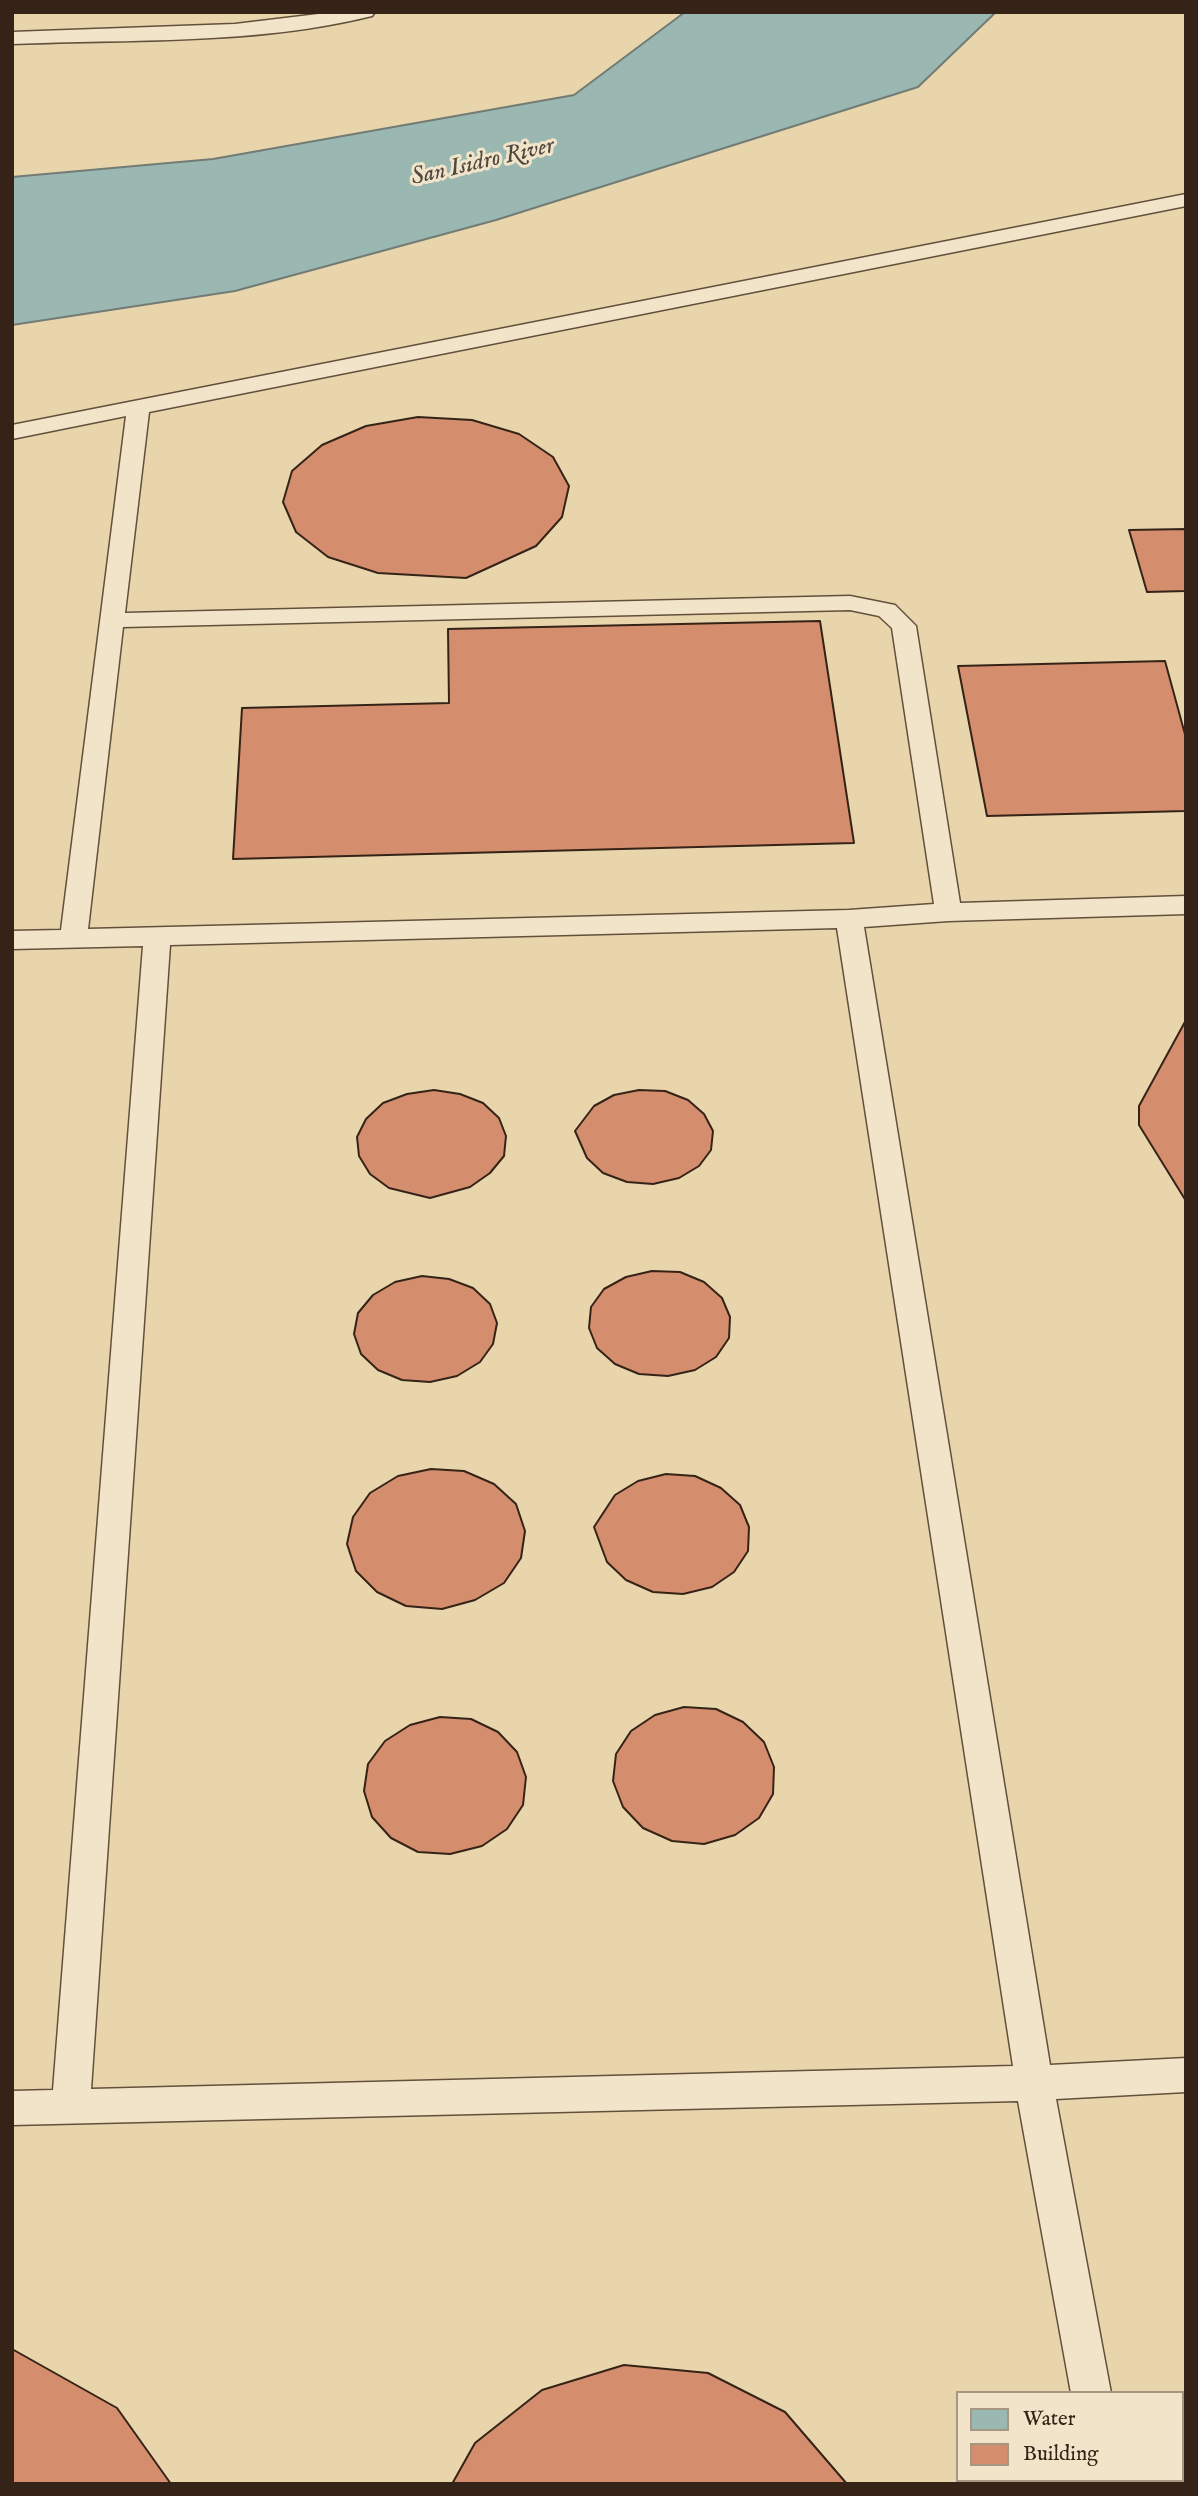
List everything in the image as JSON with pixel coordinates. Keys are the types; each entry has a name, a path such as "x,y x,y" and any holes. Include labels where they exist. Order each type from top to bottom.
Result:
{"lane":[{"path":"12,38 257,27 321,22 366,12"},
{"path":"12,432 1186,200"},
{"path":"73,939 138,409"},
{"path":"112,620 850,603 887,610 904,625 948,912"},
{"path":"12,940 849,919 948,912 1186,905"},
{"path":"849,919 1034,2083 1091,2391"},
{"path":"71,2105 157,938"},
{"path":"12,2108 1034,2083 1186,2075"}],"water":[{"name":"San Isidro River","path":"685,12 996,12 918,87 496,220 235,291 12,325 12,177 213,159 574,95"}],"building":[{"path":"418,417 472,420 519,434 553,457 569,486 562,517 536,546 466,578 378,573 328,557 296,532 283,502 292,471 322,445 366,426"},
{"path":"1186,529 1186,591 1147,592 1129,530"},
{"path":"820,621 854,843 233,859 242,708 449,703 448,629"},
{"path":"1165,661 1186,738 1186,811 987,816 958,666"},
{"path":"1186,1020 1186,1201 1139,1125 1139,1106"},
{"path":"434,1090 460,1094 483,1103 499,1118 506,1136 504,1156 490,1173 470,1187 430,1198 389,1188 370,1174 359,1156 357,1137 366,1119 383,1103 407,1094"},
{"path":"639,1090 665,1091 688,1100 704,1114 713,1131 711,1150 699,1166 679,1178 653,1184 627,1182 603,1173 587,1158 575,1131 594,1106 614,1095"},
{"path":"652,1271 680,1272 704,1282 722,1298 730,1317 729,1338 716,1357 695,1370 668,1376 639,1374 615,1364 597,1348 589,1328 591,1307 604,1289 626,1277"},
{"path":"422,1276 449,1279 473,1288 490,1304 497,1323 493,1344 480,1362 457,1376 430,1382 402,1380 378,1370 361,1354 354,1334 358,1313 373,1295 395,1282"},
{"path":"431,1469 464,1471 494,1484 516,1504 525,1531 521,1558 504,1583 475,1600 442,1609 406,1606 377,1592 356,1571 347,1544 353,1517 370,1493 398,1476"},
{"path":"666,1474 695,1476 721,1488 740,1505 749,1527 748,1551 734,1572 712,1587 683,1594 653,1592 626,1580 607,1562 594,1527 615,1495 638,1481"},
{"path":"684,1707 716,1709 743,1722 764,1742 774,1767 773,1794 759,1818 735,1835 704,1844 672,1841 643,1828 623,1807 613,1781 616,1754 631,1731 655,1715"},
{"path":"440,1717 471,1719 498,1732 517,1752 526,1777 523,1805 507,1829 482,1846 450,1854 418,1852 391,1838 372,1817 364,1791 368,1764 385,1741 410,1725"},
{"path":"12,2349 117,2408 171,2484 12,2484"},
{"path":"624,2365 708,2373 785,2412 847,2484 452,2484 475,2443 542,2390"}]}
